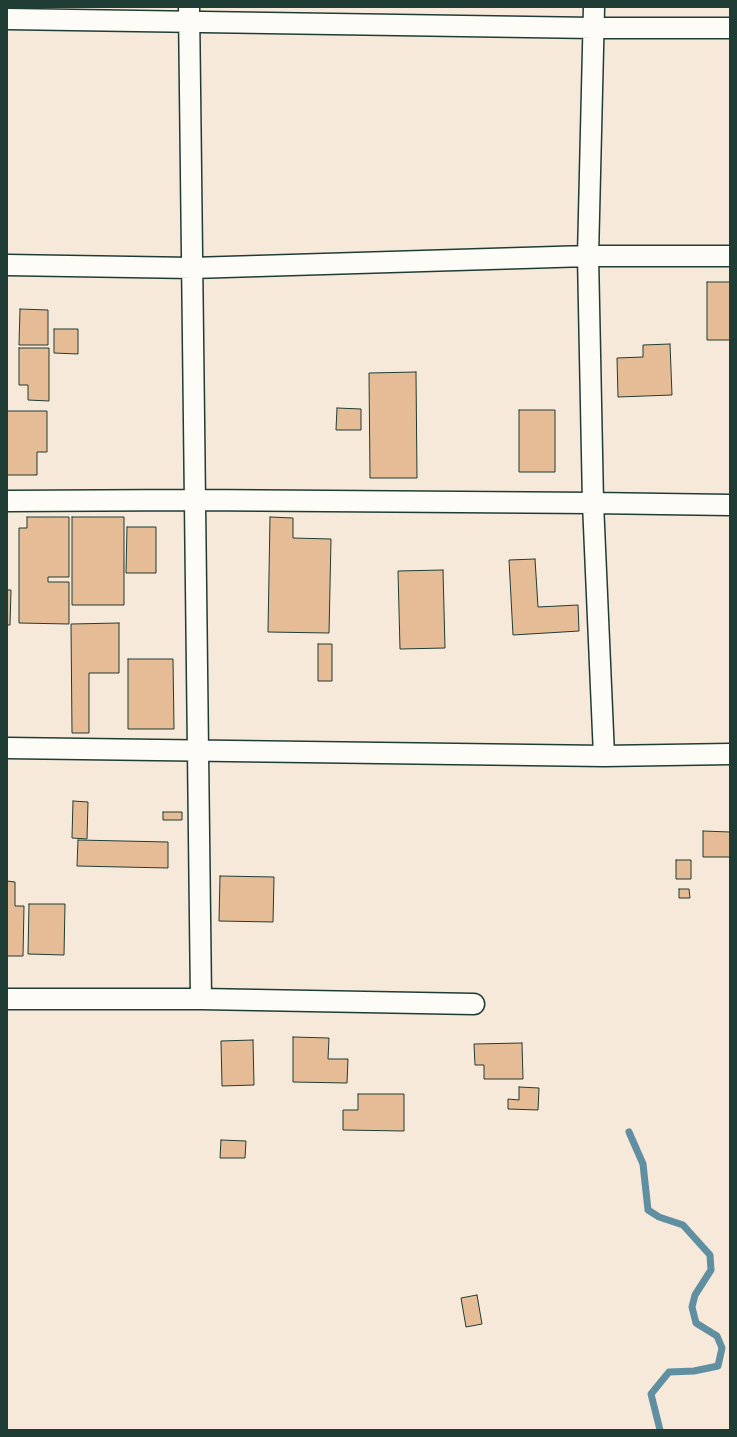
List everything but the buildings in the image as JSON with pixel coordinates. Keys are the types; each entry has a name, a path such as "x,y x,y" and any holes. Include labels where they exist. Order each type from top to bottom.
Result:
{"street":[{"path":"594,7 588,256 593,503 604,756"},
{"path":"190,15 194,500 201,999"},
{"path":"7,19 190,15 593,28 730,28"},
{"path":"7,265 192,268 588,256 730,256"},
{"path":"7,501 194,500 730,505"},
{"path":"7,748 197,752 604,756 730,754"},
{"path":"7,999 201,999 474,1004"}],"waterway":[{"path":"629,1132 643,1164 648,1210 659,1217 683,1225 710,1255 711,1270 695,1295 692,1307 696,1323 717,1336 722,1348 718,1366 694,1371 669,1372 651,1394 660,1430"}]}
